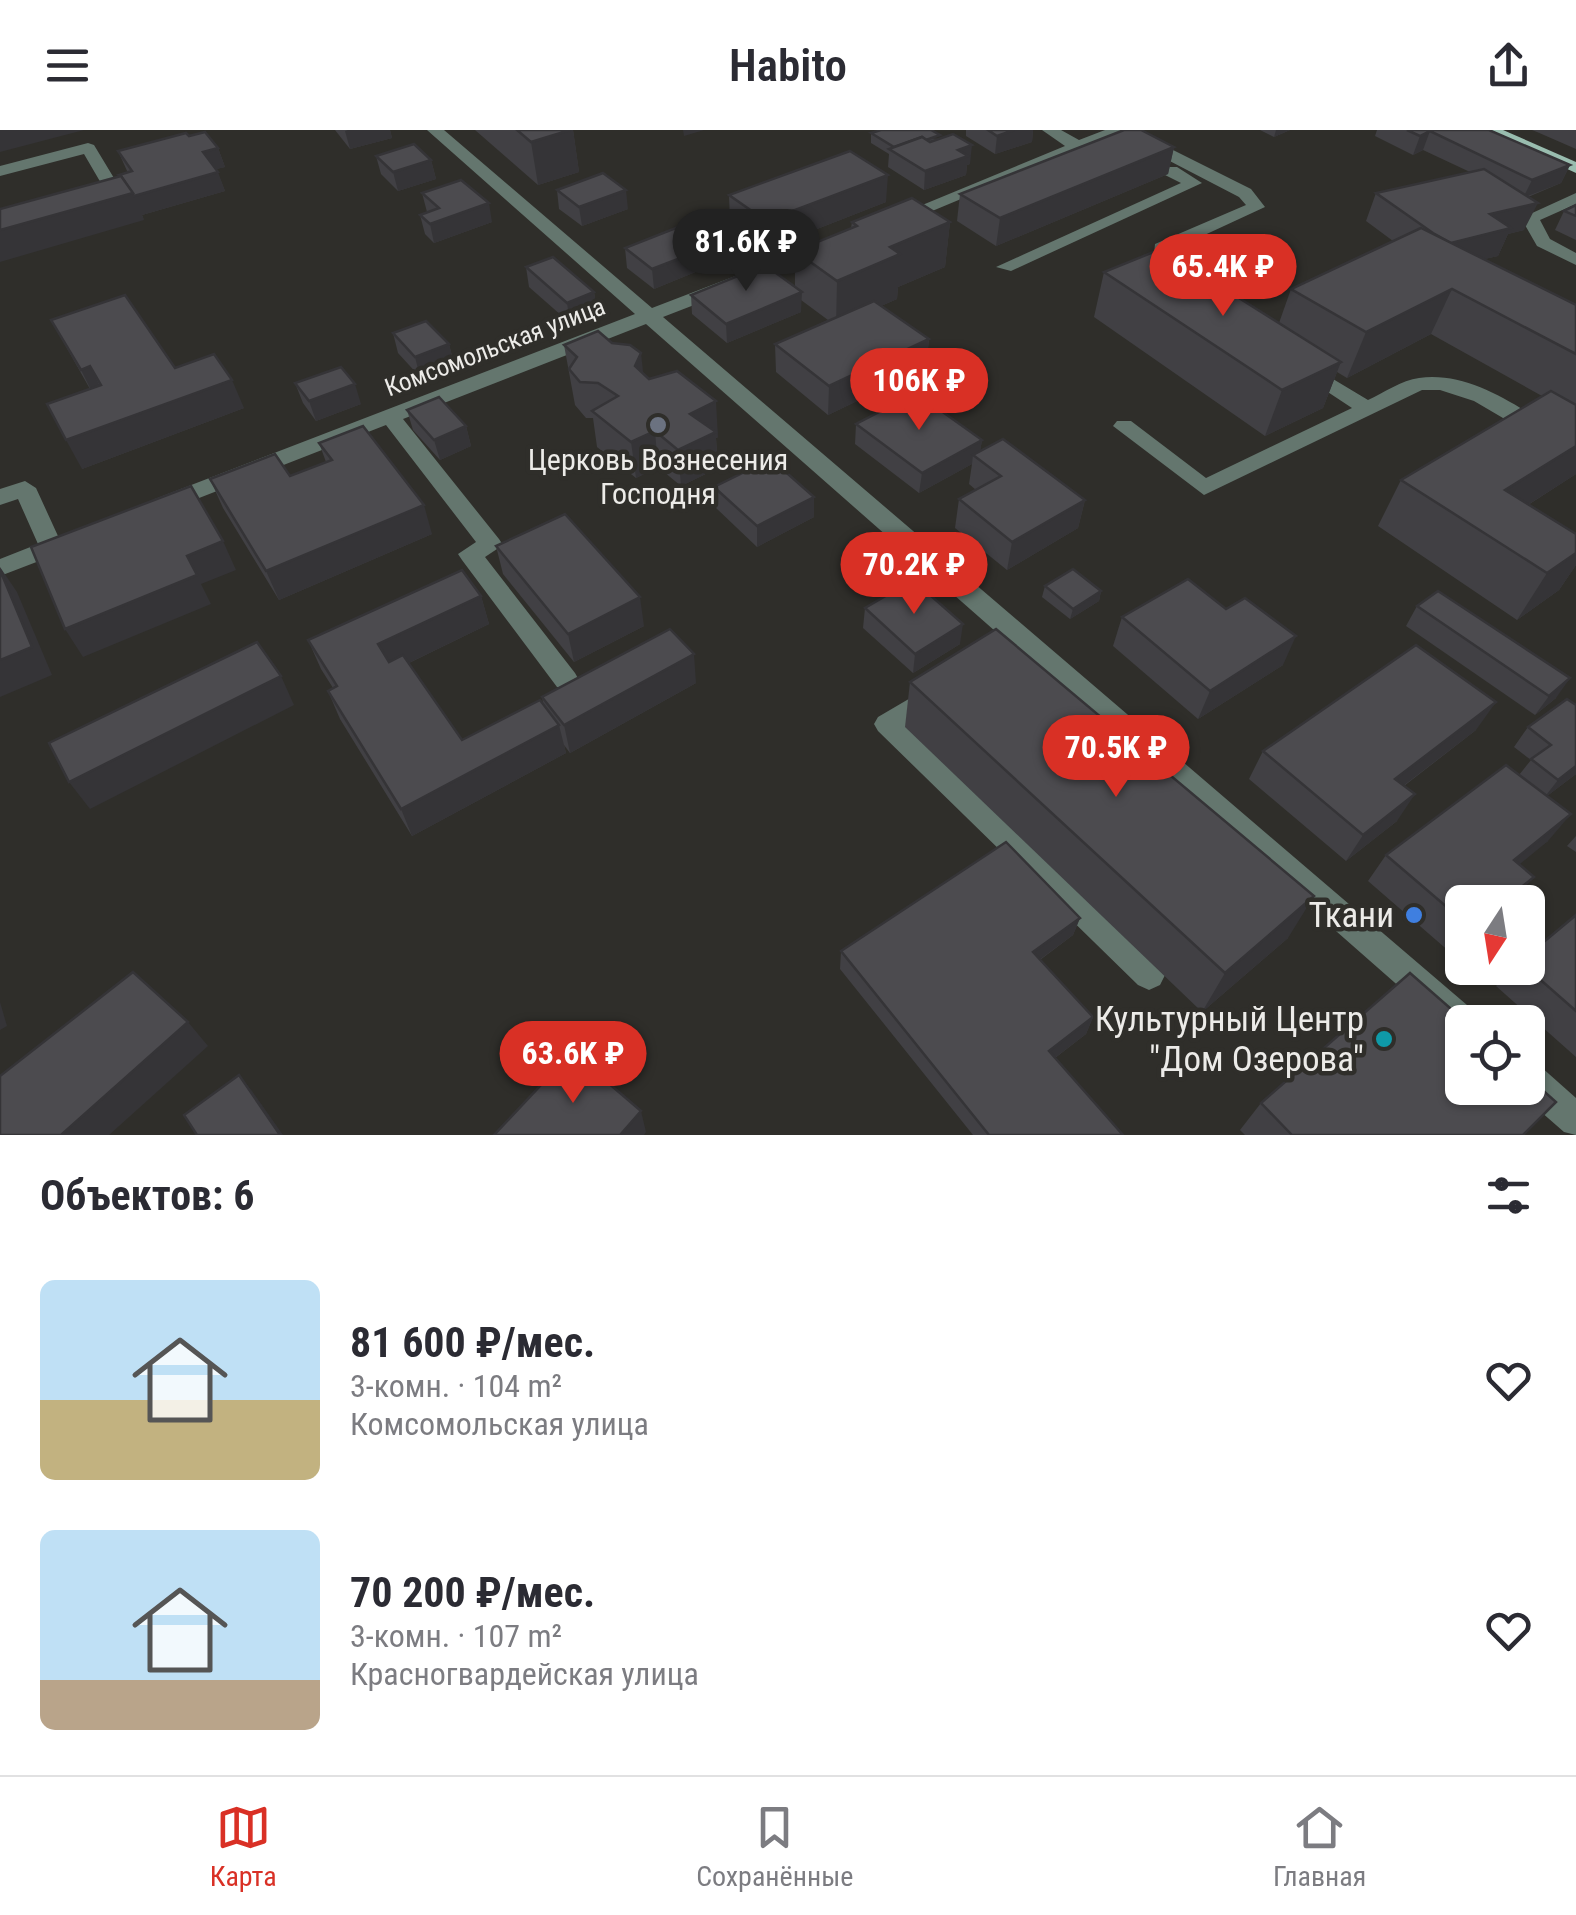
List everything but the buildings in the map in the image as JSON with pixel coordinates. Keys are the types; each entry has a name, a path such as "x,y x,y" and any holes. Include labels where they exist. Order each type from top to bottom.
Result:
{"main road":[{"path":"1490,130 1576,168"}],"street":[{"path":"436,130 1012,645 1445,1006"},
{"path":"1050,130 1079,147"},
{"path":"1005,267 1194,183 1115,132"},
{"path":"882,225 1115,132 1245,193 1256,207 1161,248 1159,261 1195,286"},
{"path":"0,170 88,148 115,193 77,203"},
{"path":"1576,198 1530,218 1543,242 1576,260"},
{"name":"Комсомольская улица","path":"140,513 846,239"},
{"path":"1287,357 1367,409"},
{"path":"1124,426 1204,488 1419,384 1435,382 1474,394 1576,454"},
{"path":"390,416 491,545 470,554 566,680"},
{"path":"0,497 25,488 51,548"},
{"path":"0,568 87,534"},
{"path":"954,682 887,724 1149,975"},
{"path":"1545,1093 1576,1120"}],"place":[{"name":"Церковь Вознесения Господня","path":"658,425"},
{"name":"Ткани","path":"1414,915"},
{"name":"Культурный Центр \"Дом Озерова\"","path":"1384,1039"}]}
